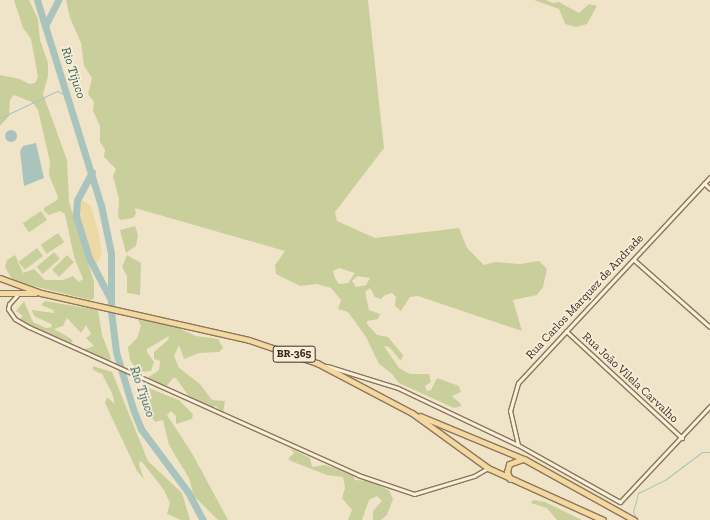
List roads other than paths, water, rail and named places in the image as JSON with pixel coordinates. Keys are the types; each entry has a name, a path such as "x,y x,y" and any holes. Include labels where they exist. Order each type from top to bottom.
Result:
{"main road":[{"name":"BR-365","path":"0,278 41,294"},
{"name":"BR-365","path":"0,293 41,294 166,321 249,340 317,363 412,413 524,459 634,520"},
{"name":"BR-365","path":"412,413 488,468 603,520"},
{"path":"510,479 507,472 510,464 515,460 524,459"}],"street":[{"name":"Rua Carlos Marquez de Andrade","path":"518,445 510,411 514,392 518,383 710,177"},
{"path":"704,183 710,189"},
{"path":"634,260 710,327"},
{"path":"19,293 8,306 10,314 15,319 156,386 358,475 408,493 422,492 474,476 488,468"},
{"name":"Rua João Vilela Carvalho","path":"566,331 682,438"},
{"path":"317,363 398,388 518,445 548,464 618,501 622,501 682,438 710,406"}],"water":[{"path":"9,130 13,130 17,136 13,142 9,142 5,138 5,134"},
{"path":"36,143 44,178 24,186 20,151 23,146"}],"waterway":[{"name":"Rio Tijuco","path":"37,0 101,205 111,253 111,311 116,352 133,409 141,429 188,492 203,520"},
{"name":"Rio Tijuco","path":"45,26 58,0"},
{"path":"0,118 57,91 66,95"},
{"name":"Rio Tijuco","path":"92,172 77,200 76,216 89,258 110,298"},
{"path":"637,519 633,512 638,493 665,480 702,452 710,452"}]}
